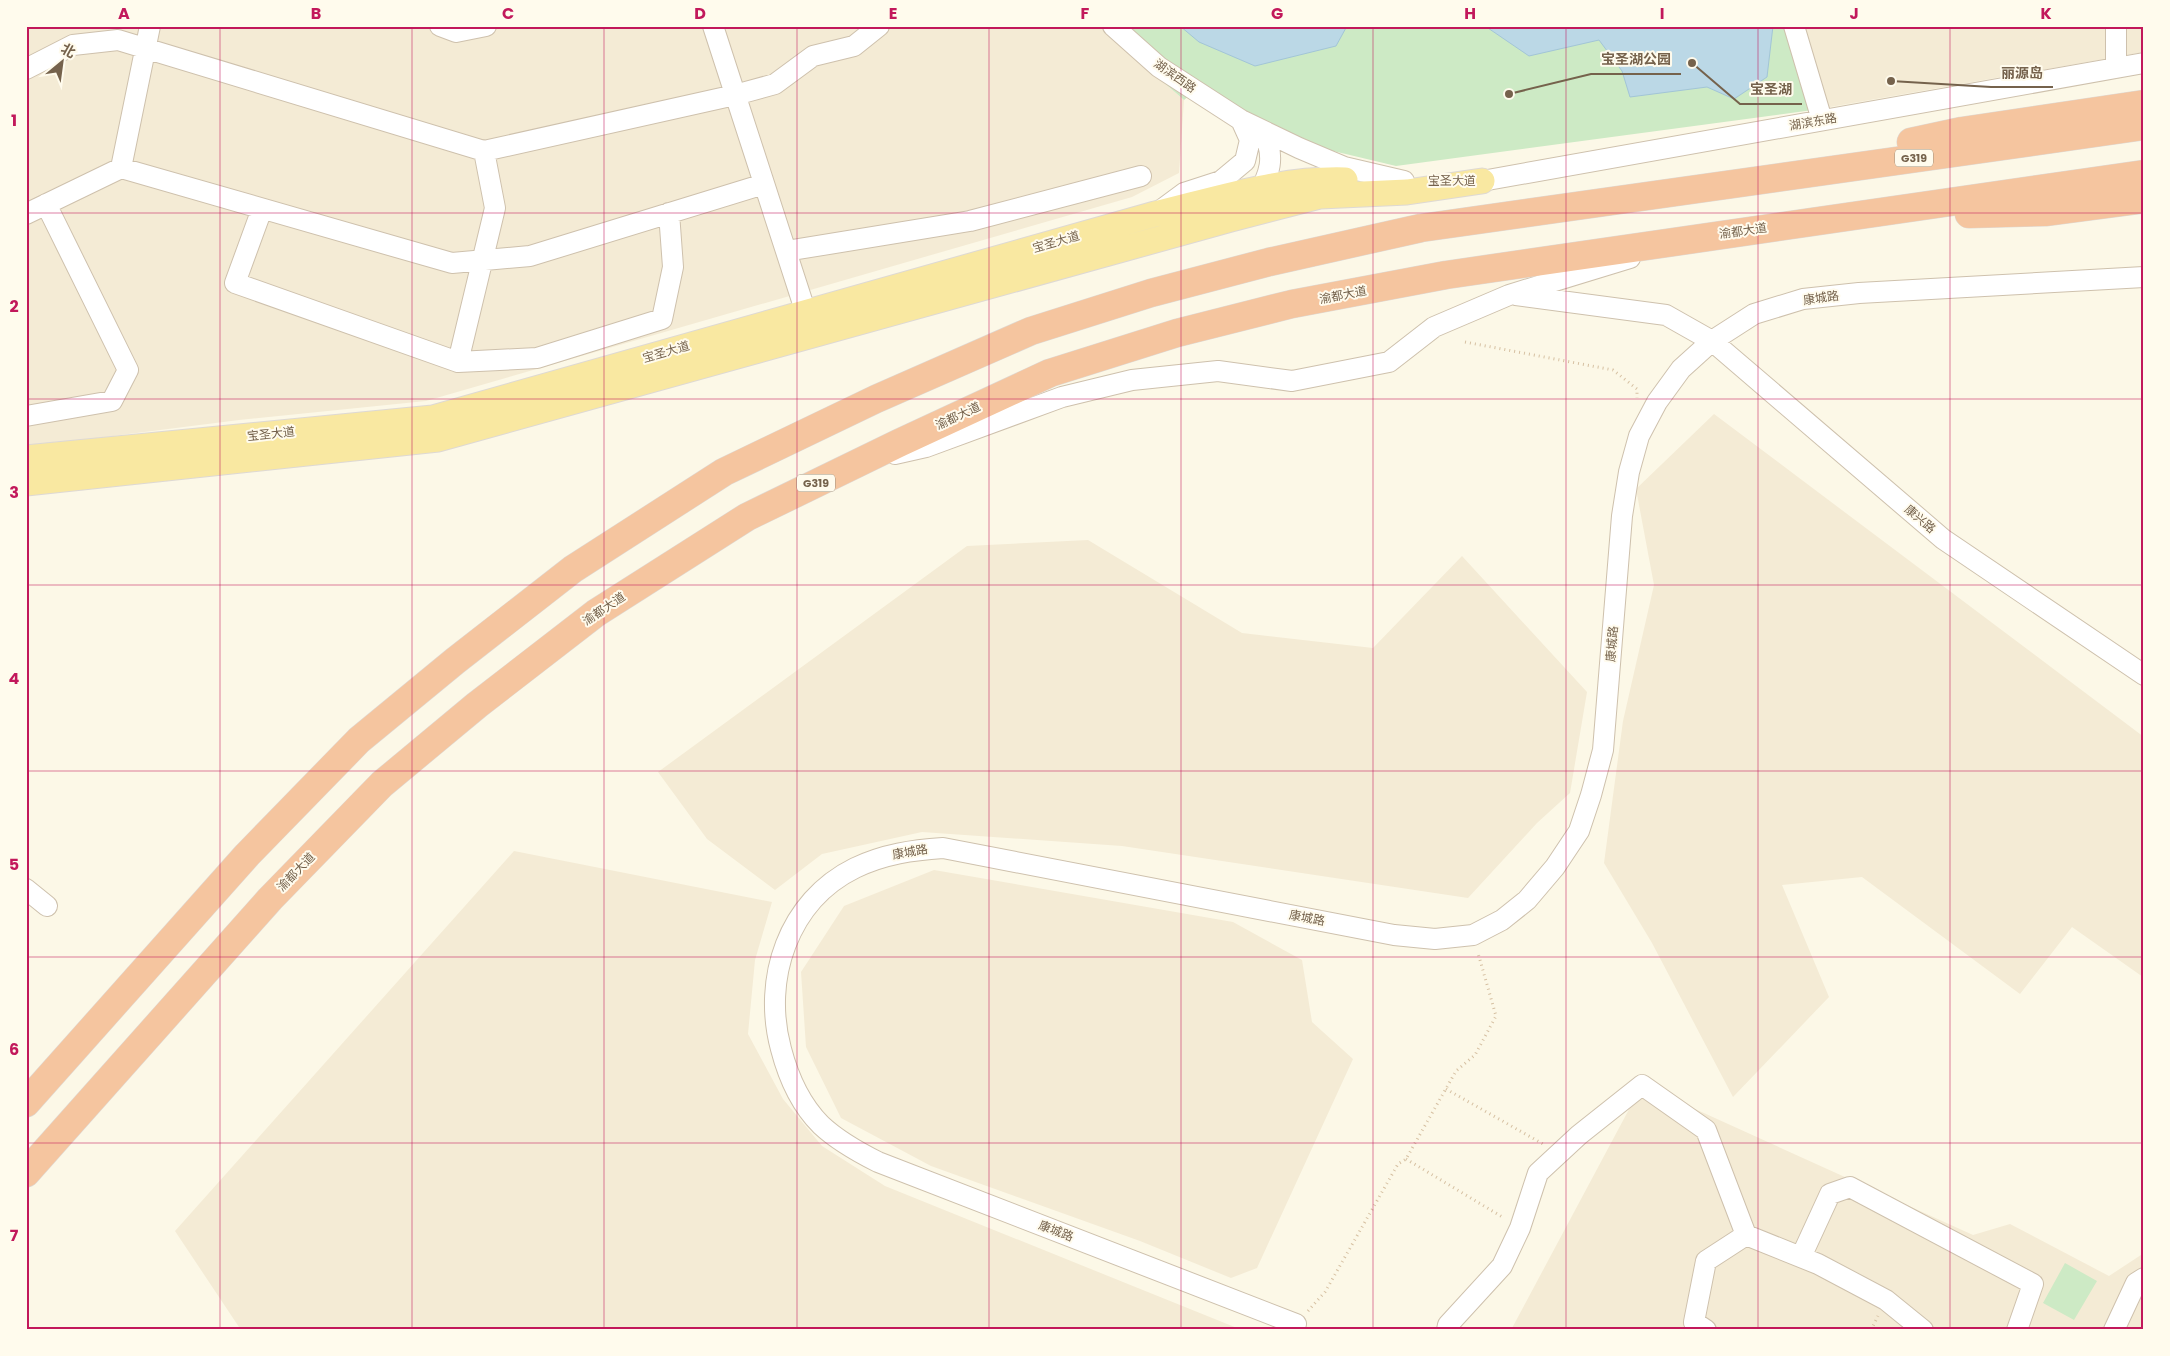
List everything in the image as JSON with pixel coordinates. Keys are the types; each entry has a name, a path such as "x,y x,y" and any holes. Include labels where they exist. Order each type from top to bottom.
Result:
{"highway":[{"path":"1684,191 1962,131 2144,104"},
{"name":"G319","path":"26,1103 247,855 359,740 455,661 573,569 724,472 876,399 1031,331 1151,293 1269,262 1421,228 2144,126"},
{"name":"渝都大道","path":"26,1173 270,899 382,784 477,705 596,613 747,517 857,464 1050,373 1177,333 1292,304 1446,275 2144,174"},
{"path":"1832,219 2045,212 2144,199"}],"main road":[{"name":"宝圣大道","path":"26,458 433,418 1155,214 1261,189 1316,179 1404,182 1482,181"},
{"name":"宝圣大道","path":"26,483 438,440 1230,218 1320,196 1408,192 1482,181"}],"street":[{"path":"121,168 150,26"},
{"path":"440,26 456,32 486,26"},
{"path":"713,26 806,313"},
{"path":"26,69 73,45 118,40 484,151 735,95 775,84 813,56 854,46 879,26"},
{"name":"湖滨西路","path":"1113,26 1159,67 1241,120 1344,167 1404,182"},
{"path":"1794,26 1822,120"},
{"path":"2116,26 2116,68"},
{"name":"湖滨东路","path":"1482,181 2144,63"},
{"path":"1155,214 1184,193 1221,181 1245,161 1250,140 1241,120"},
{"path":"1230,218 1256,198 1269,172 1270,146 1263,130"},
{"path":"458,362 495,208 484,151"},
{"path":"26,214 121,168 452,263 530,256 764,184"},
{"path":"786,250 970,221 1141,176"},
{"path":"26,416 112,400 128,370 46,204"},
{"path":"262,209 235,283 458,362 538,358 662,319 673,267 669,213"},
{"path":"857,464 926,447 1062,397 1132,380 1218,371 1292,381 1388,362 1434,327 1509,294 1694,239"},
{"name":"康城路","path":"1294,1327 878,1162 847,1146 821,1124 800,1097 786,1066 778,1037 775,1010 775,984 781,957 792,930 809,904 831,884 854,868 882,857 913,850 943,848 1394,935 1435,939 1473,935 1502,920 1520,905 1555,868 1579,831 1603,750 1622,516 1629,472 1639,436 1657,402 1681,369 1712,342 1754,314 1803,299 1859,293 2144,277"},
{"name":"康兴路","path":"1509,294 1666,315 1712,342 1943,539 2144,675"},
{"path":"26,889 47,906"},
{"path":"1447,1330 1448,1324 1502,1266 1520,1228 1538,1173 1579,1135 1642,1085 1706,1130 1746,1235 1818,1264 1886,1300 1923,1330"},
{"path":"1801,1257 1830,1194 1850,1188 2032,1284 2017,1330"},
{"path":"1694,1327 1706,1261 1746,1235"},
{"path":"2114,1330 2136,1283 2144,1278"}],"path":[{"path":"1465,342 1613,370 1637,389 1639,436"},
{"path":"1294,1327 1325,1292 1398,1164 1406,1159 1456,1071 1475,1055 1496,1016 1473,935"},
{"path":"1446,1089 1559,1153"},
{"path":"1406,1159 1520,1228"}],"shaded area":[{"path":"26,26 1099,26 1184,100 1179,173 1132,197 426,401 239,420 26,447"},
{"path":"1788,26 2144,26 2144,52 1813,110"},
{"path":"1714,414 2144,737 2143,977 2072,927 2020,994 1862,877 1782,885 1829,997 1733,1097 1652,943 1604,863 1623,721 1654,585 1636,489"},
{"path":"1088,540 1242,633 1373,648 1462,556 1587,692 1570,793 1537,823 1468,898 1122,846 922,832 822,854 775,890 707,839 658,772 967,546"},
{"path":"514,851 772,902 755,960 748,1034 783,1099 822,1146 885,1186 1242,1330 241,1330 175,1231"},
{"path":"934,870 1233,922 1302,960 1312,1022 1353,1059 1257,1268 1231,1278 1140,1241 931,1166 841,1118 806,1047 801,972 844,906"},
{"path":"1642,1085 1973,1235 2010,1224 2109,1276 2144,1253 2144,1330 1511,1330"}],"green space":[{"path":"1099,26 1788,26 1813,110 1396,166 1329,150 1242,111 1198,88 1184,100"},
{"path":"2065,1263 2097,1281 2074,1320 2043,1303"}],"water":[{"path":"1180,26 1347,26 1336,46 1255,66 1199,42"},
{"path":"1485,26 1773,26 1767,77 1734,99 1707,87 1630,97 1622,71 1599,40 1529,56"}],"place":[{"name":"宝圣湖","path":"1692,63"},
{"name":"丽源岛","path":"1891,81"},
{"name":"宝圣湖公园","path":"1509,94"}]}
